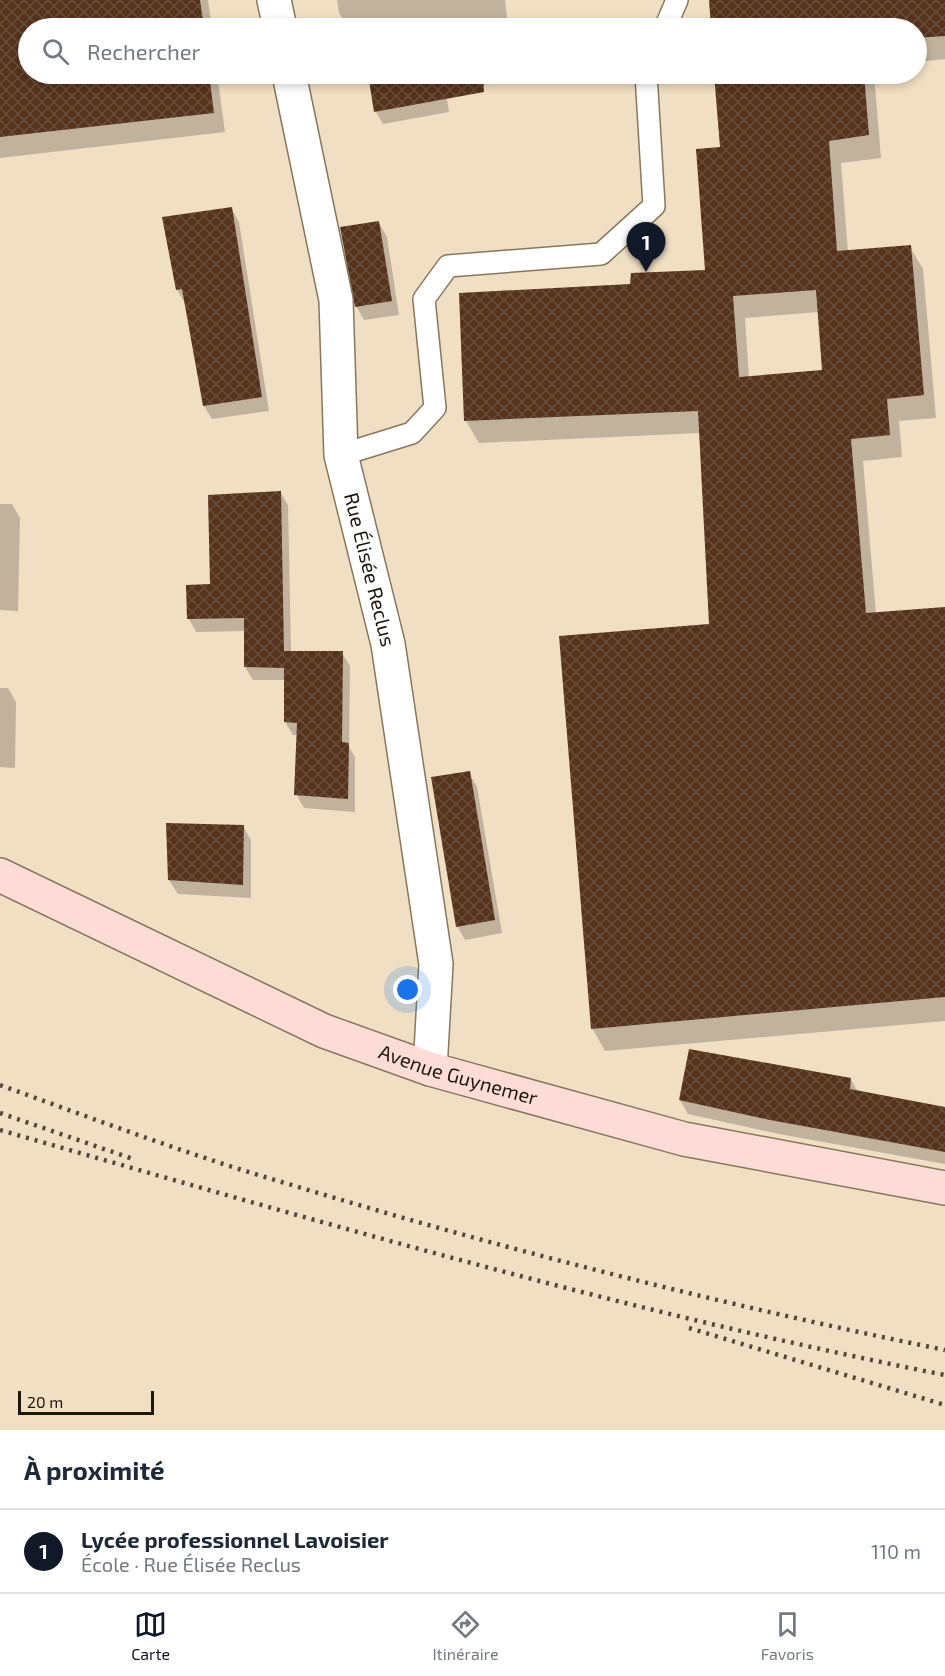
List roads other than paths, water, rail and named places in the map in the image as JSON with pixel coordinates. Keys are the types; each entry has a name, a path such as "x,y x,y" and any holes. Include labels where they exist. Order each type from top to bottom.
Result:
{"main road":[{"name":"Avenue Guynemer","path":"0,874 314,1026 430,1069 684,1139 945,1188"}],"street":[{"path":"274,0 278,18"},
{"name":"Rue Élisée Reclus","path":"291,84 336,300 341,455 388,644 436,964 430,1069"}],"lane":[{"path":"669,18 677,0"},
{"path":"341,455 412,433 435,408 424,299 448,266 601,254 654,206 647,84"}],"railway":[{"path":"0,1085 213,1161 448,1231 696,1295 945,1350"},
{"path":"0,1113 136,1160"},
{"path":"0,1130 470,1263 588,1294 706,1323 945,1375"},
{"path":"689,1328 945,1405"}],"place":[{"name":"Lycée professionnel Lavoisier","path":"646,272"}]}
